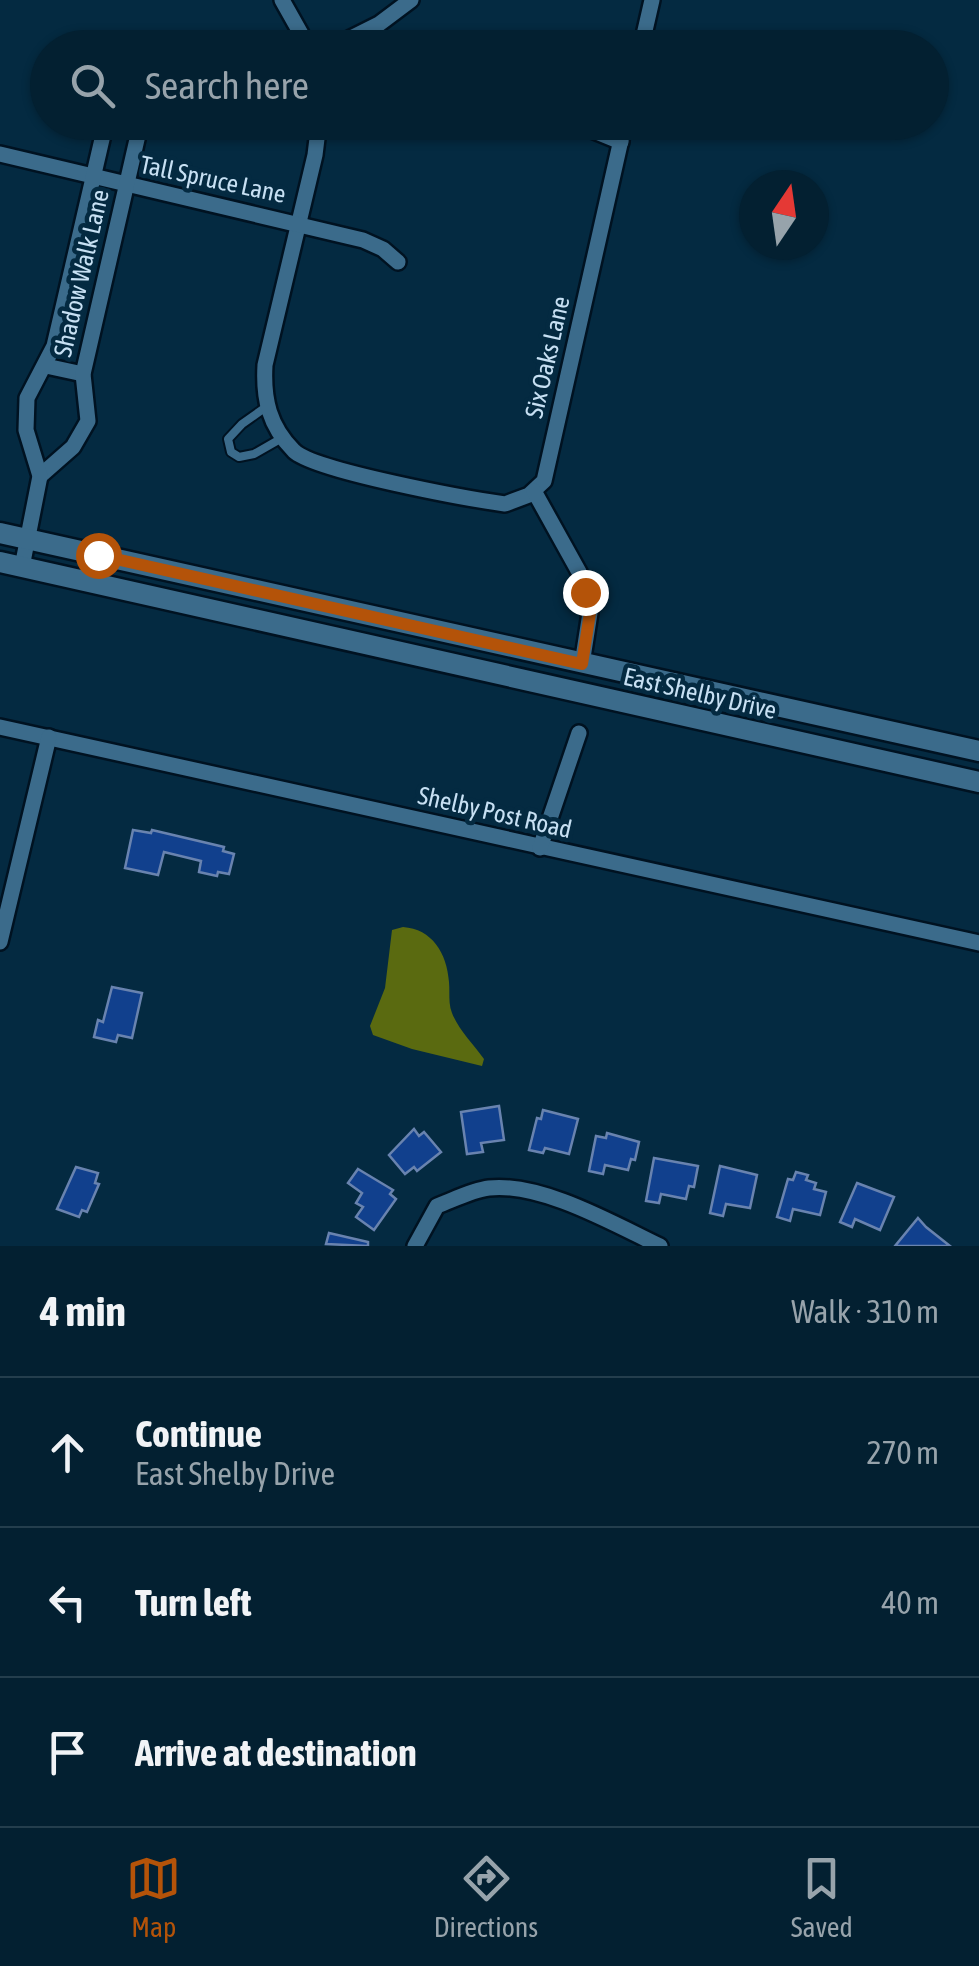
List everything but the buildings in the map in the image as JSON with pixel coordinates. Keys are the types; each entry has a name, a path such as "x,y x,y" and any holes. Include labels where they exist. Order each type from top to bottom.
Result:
{"main road":[{"name":"East Shelby Drive","path":"0,533 979,752"},
{"name":"East Shelby Drive","path":"0,562 979,782"}],"street":[{"path":"282,0 299,30"},
{"path":"367,30 411,0"},
{"path":"646,30 652,0"},
{"name":"Shadow Walk Lane","path":"22,567 40,476 26,430 27,398 54,346 102,140"},
{"name":"Shadow Walk Lane","path":"40,476 84,433 89,408 83,374 138,140"},
{"path":"315,140 265,365 266,407 296,453 327,467 506,504 534,491 579,572 590,613 582,664"},
{"path":"616,140 621,142"},
{"name":"Six Oaks Lane","path":"534,491 544,481 621,142"},
{"name":"Tall Spruce Lane","path":"0,154 363,240 383,249 398,262"},
{"path":"46,366 83,374"},
{"name":"Shelby Post Road","path":"0,726 979,943"},
{"path":"540,848 578,733"},
{"path":"0,942 49,737"},
{"path":"414,1246 437,1206 487,1188 520,1188 591,1213 660,1246"}],"lane":[{"path":"266,407 228,439 231,452 239,457 254,454 284,437"}],"shaded area":[{"path":"403,927 422,932 441,952 448,971 452,1013 484,1059 482,1066 373,1035 370,1026 385,988 392,930"}],"route":[{"path":"98,555 582,664 590,613 585,592"}]}
